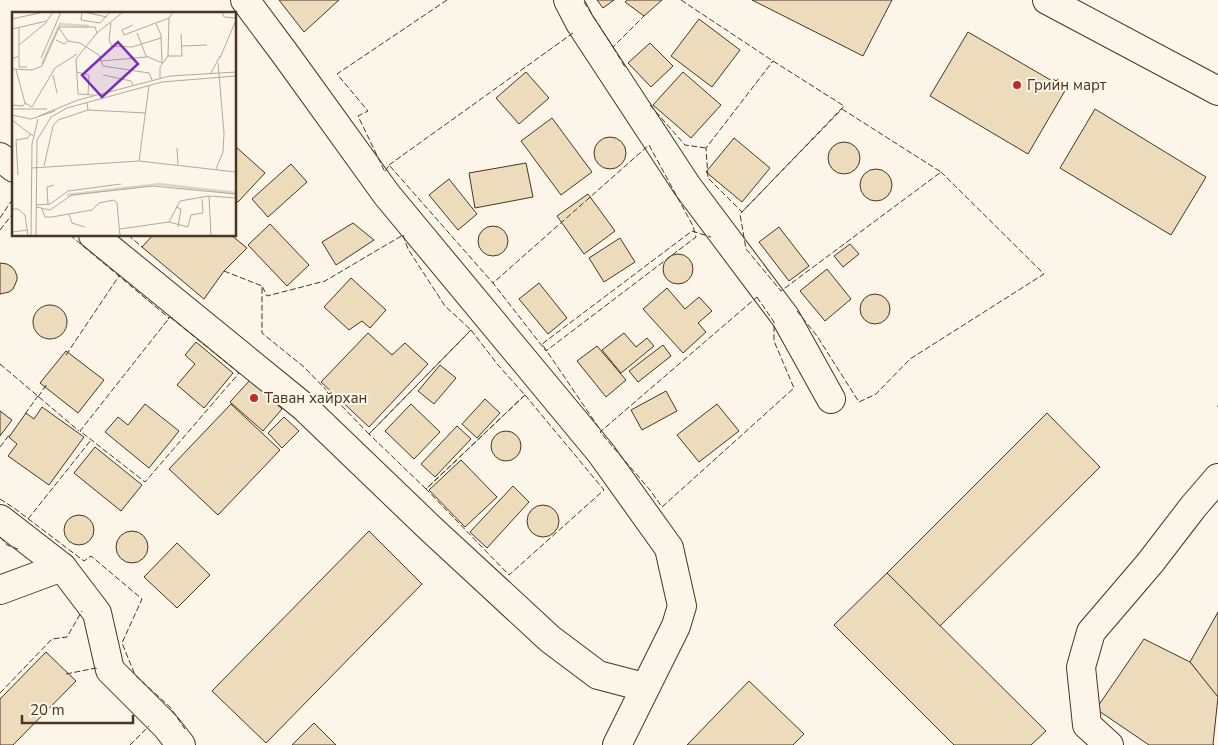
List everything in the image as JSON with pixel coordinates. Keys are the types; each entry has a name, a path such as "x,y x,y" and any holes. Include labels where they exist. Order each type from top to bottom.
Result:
{"street":[{"path":"245,0 387,195 601,453 669,548 682,606 676,626 617,745"},
{"path":"568,0 585,31 687,186 786,318 830,399"},
{"path":"1047,0 1218,91"},
{"path":"0,157 12,166"},
{"path":"94,236 304,407 431,529 550,639 598,675 644,688"},
{"path":"1109,745 1086,725 1082,667 1091,632 1150,563 1218,478"},
{"path":"0,519 62,567 97,613 110,670 166,726 181,745"},
{"path":"0,590 62,567"}],"building":[{"path":"279,0 339,0 304,32"},
{"path":"597,0 614,0 603,8"},
{"path":"627,0 662,0 644,16 625,2"},
{"path":"752,0 892,0 863,56"},
{"path":"699,19 740,50 712,87 671,56"},
{"path":"968,32 1066,89 1028,154 930,96"},
{"path":"650,43 673,66 651,87 628,63"},
{"path":"526,72 549,98 519,124 496,98"},
{"path":"683,72 721,105 691,138 653,105"},
{"path":"1095,109 1206,177 1171,235 1060,168"},
{"path":"552,118 592,172 561,195 521,141"},
{"path":"610,137 621,142 626,153 621,164 610,169 599,164 594,153 599,142"},
{"path":"734,138 770,168 742,202 706,172"},
{"path":"844,142 855,147 860,158 855,169 844,174 833,169 828,158 833,147"},
{"path":"236,147 265,173 238,202 236,201"},
{"path":"526,163 533,197 475,208 469,173"},
{"path":"291,164 307,182 268,217 252,199"},
{"path":"876,169 882,170 887,174 891,179 891,191 887,196 882,200 876,201 870,200 865,196 861,191 860,185 861,179 865,174 870,170"},
{"path":"449,179 477,214 458,230 429,195"},
{"path":"588,194 615,231 584,254 557,216"},
{"path":"353,223 374,240 336,265 322,242"},
{"path":"270,224 309,265 287,286 248,245"},
{"path":"493,226 504,230 508,241 504,252 493,256 482,252 478,241 482,230"},
{"path":"779,227 809,266 789,281 759,242"},
{"path":"152,236 232,236 247,248 224,271 204,299 142,247"},
{"path":"620,238 635,262 604,282 589,258"},
{"path":"850,244 859,254 843,267 834,256"},
{"path":"678,254 689,258 693,269 689,280 678,284 667,280 663,269 667,258"},
{"path":"0,263 12,267 17,280 13,289 0,294"},
{"path":"827,269 851,299 825,321 800,291"},
{"path":"351,278 386,310 370,328 362,321 349,330 324,307"},
{"path":"539,283 567,318 548,334 519,299"},
{"path":"667,288 685,309 699,297 712,311 698,323 706,332 683,353 643,309"},
{"path":"875,294 886,298 890,309 886,320 875,324 864,320 860,309 864,298"},
{"path":"50,305 62,310 67,322 62,334 50,339 38,334 33,322 38,310"},
{"path":"368,333 392,355 405,343 428,364 369,427 321,382"},
{"path":"624,333 636,347 647,338 654,346 621,373 602,350"},
{"path":"196,342 233,373 204,408 177,385 195,364 185,355"},
{"path":"663,345 671,356 638,382 629,371"},
{"path":"597,346 626,380 606,397 577,361"},
{"path":"66,351 104,380 78,413 40,383"},
{"path":"440,365 456,378 434,404 418,391"},
{"path":"250,380 282,409 263,431 230,402"},
{"path":"666,391 677,411 642,430 631,410"},
{"path":"485,399 500,413 477,438 462,424"},
{"path":"145,404 179,431 149,468 105,432 118,417 128,425"},
{"path":"231,404 280,450 218,515 169,469"},
{"path":"411,404 440,432 414,459 385,431"},
{"path":"717,404 739,431 699,462 677,435"},
{"path":"42,407 84,437 49,485 8,456 17,444 9,437 26,413 34,419"},
{"path":"0,411 12,420 0,436"},
{"path":"1047,413 1100,467 940,626 887,573"},
{"path":"284,417 299,431 282,448 268,433"},
{"path":"457,426 471,439 435,477 421,464"},
{"path":"506,431 517,435 521,446 517,457 506,461 495,457 491,446 495,435"},
{"path":"95,447 142,485 121,511 74,473"},
{"path":"461,460 497,497 465,527 429,490"},
{"path":"513,486 529,502 487,548 470,532"},
{"path":"543,505 554,510 559,521 554,532 543,537 532,532 527,521 532,510"},
{"path":"79,515 90,519 94,530 90,541 79,545 68,541 64,530 68,519"},
{"path":"132,531 143,536 148,547 143,558 132,563 121,558 116,547 121,536"},
{"path":"369,531 422,584 266,743 212,691"},
{"path":"177,543 210,575 177,608 144,577"},
{"path":"887,573 1046,731 1031,745 954,745 834,625"},
{"path":"1218,612 1218,698 1190,662"},
{"path":"1144,639 1190,662 1218,697 1214,745 1149,745 1096,709"},
{"path":"46,652 76,681 13,745 0,745 0,699"},
{"path":"749,681 804,734 793,745 687,745"},
{"path":"314,723 336,745 292,745"}],"fence":[{"path":"447,0 337,74 368,111 358,116 385,172 389,165 493,283"},
{"path":"681,0 773,61 771,63"},
{"path":"584,2 613,47 644,16"},
{"path":"389,165 573,33"},
{"path":"613,47 625,67"},
{"path":"773,61 844,106 742,212 708,178 706,148 773,61"},
{"path":"650,105 685,145 706,148 708,146"},
{"path":"842,109 941,172 781,291 746,249 740,214 842,109"},
{"path":"649,145 693,226 696,237 546,351 493,283 649,145"},
{"path":"797,311 817,336 859,402 876,394 910,359 1044,274 941,172"},
{"path":"0,218 12,200"},
{"path":"0,230 12,215"},
{"path":"599,428 542,344 692,231 711,237"},
{"path":"403,235 408,249 445,306 471,330 369,434 304,367 262,333 262,286 267,296 325,281 403,235"},
{"path":"71,236 168,319"},
{"path":"129,236 142,247"},
{"path":"224,271 262,286"},
{"path":"66,355 119,276"},
{"path":"757,297 774,322 774,341 794,388 662,507 650,490 600,432 757,297"},
{"path":"170,317 239,373 145,482 80,431 170,317"},
{"path":"471,330 498,365 525,395 426,489 369,434 471,330"},
{"path":"0,364 79,431"},
{"path":"38,397 47,384"},
{"path":"525,395 604,490 509,575 426,489 525,395"},
{"path":"25,414 38,396"},
{"path":"0,447 10,434"},
{"path":"28,519 91,440"},
{"path":"0,499 84,561 91,556 142,599 122,643 135,675 170,707 185,729"},
{"path":"0,537 7,545 18,549"},
{"path":"0,693 52,639 67,637 82,611"},
{"path":"66,674 96,668 98,670"},
{"path":"130,745 149,726"}],"place":[{"name":"Грийн март","path":"1017,85"},
{"name":"Таван хайрхан","path":"254,398"}]}
